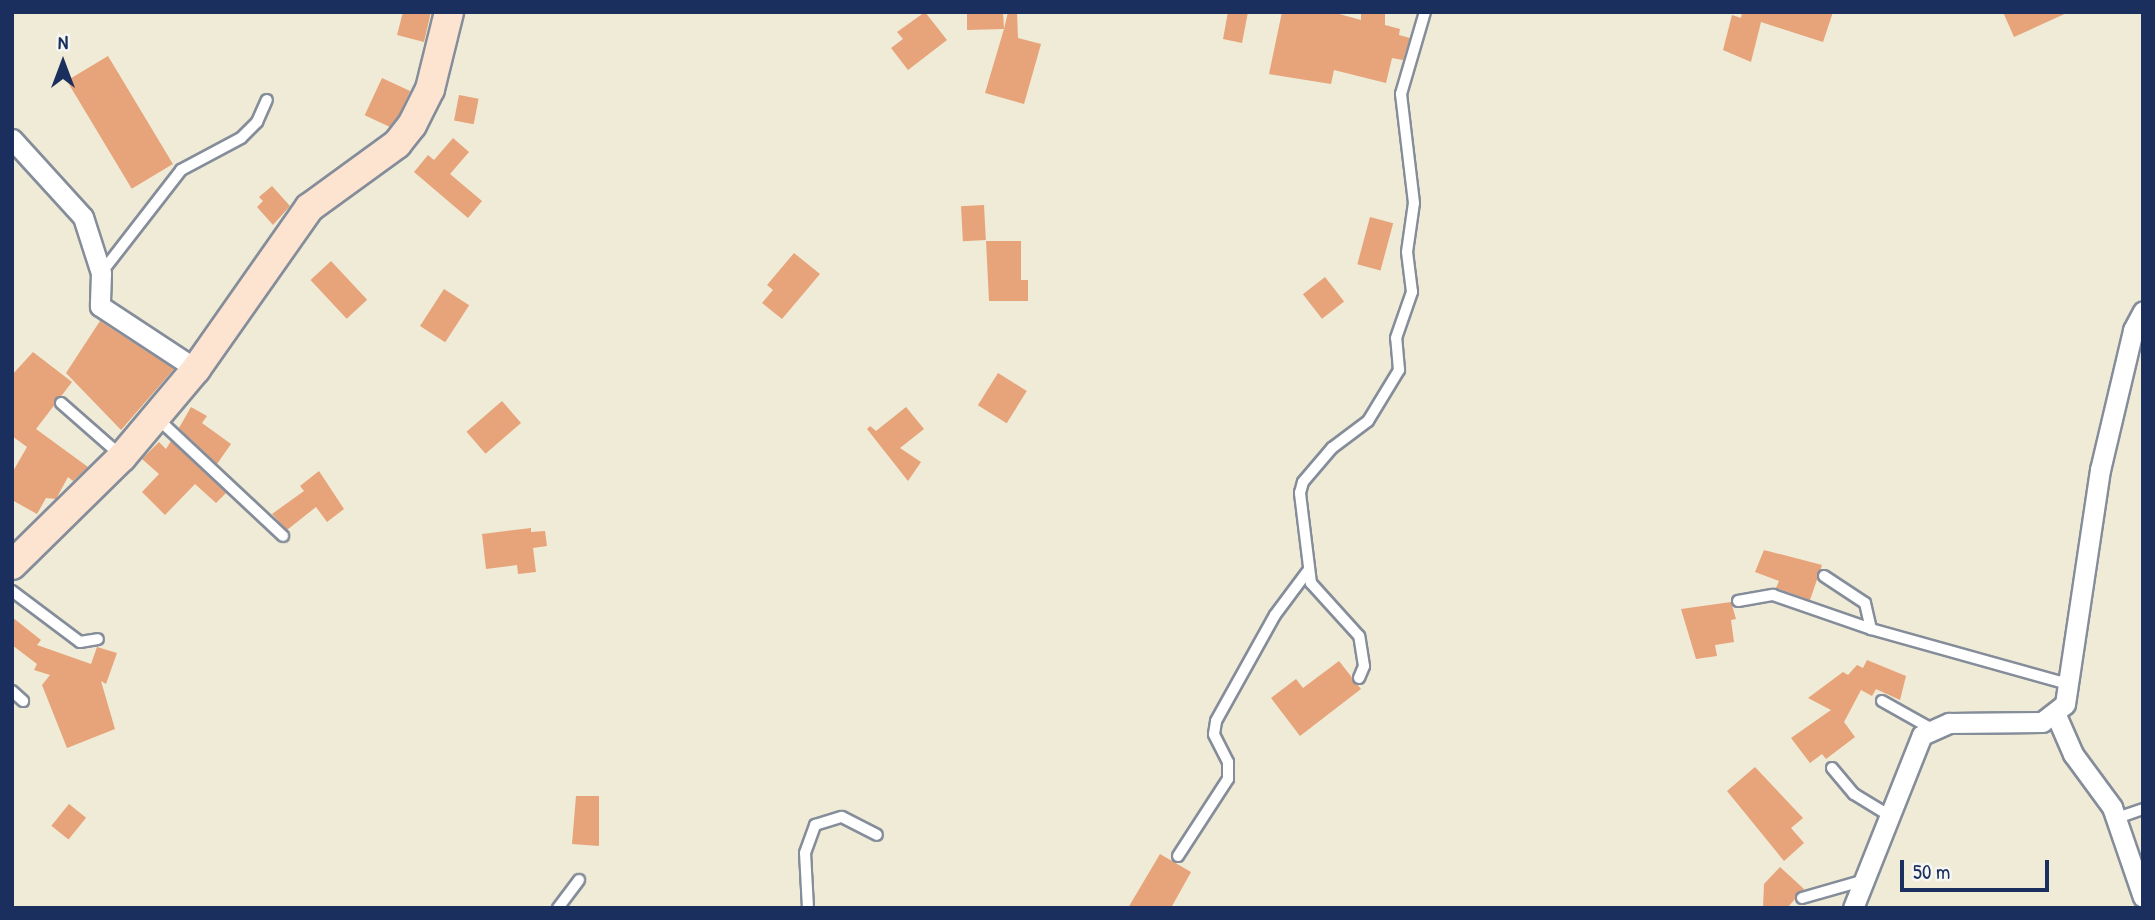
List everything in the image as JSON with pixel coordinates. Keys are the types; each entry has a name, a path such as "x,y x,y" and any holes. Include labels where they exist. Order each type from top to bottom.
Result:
{"street":[{"path":"12,565 122,457 196,369 309,208 397,144 412,125 430,89 449,12"},
{"path":"12,139 83,217 101,273 100,306 110,316 196,369"},
{"path":"1853,908 1922,735 1949,723 2042,723 2056,715 2065,704 2100,470 2133,330 2143,311"},
{"path":"2056,715 2073,754 2117,818 2143,897"}],"lane":[{"path":"1359,678 1364,666 1359,636 1320,595 1307,572 1303,482 1332,448 1368,421 1399,370 1396,338 1412,292 1407,252 1414,204 1401,94 1425,12"},
{"path":"101,273 181,170 241,138 257,122 267,100"},
{"path":"61,403 122,457"},
{"path":"156,417 283,537"},
{"path":"1178,856 1228,779 1228,762 1214,734 1216,720 1275,615 1307,572"},
{"path":"1824,576 1865,603 1871,629"},
{"path":"12,591 80,642 98,639"},
{"path":"1738,601 1773,595 1871,629 2068,684"},
{"path":"12,691 23,701"},
{"path":"1882,701 1932,729"},
{"path":"1832,768 1854,794 1890,816"},
{"path":"2117,818 2143,809"},
{"path":"808,908 805,853 815,825 842,817 877,835"},
{"path":"1802,898 1866,879"},
{"path":"558,908 579,880"}],"building":[{"path":"403,12 431,12 424,42 397,35"},
{"path":"925,12 947,40 908,70 891,48 903,39 897,32"},
{"path":"967,12 1003,12 1004,29 967,30"},
{"path":"1008,12 1017,12 1018,38 1041,44 1024,104 985,93"},
{"path":"1228,12 1248,12 1242,43 1223,39"},
{"path":"1282,12 1332,12 1361,20 1361,12 1385,12 1385,25 1400,29 1399,35 1410,38 1403,60 1392,58 1386,83 1334,70 1331,84 1269,74"},
{"path":"1742,12 1833,12 1823,42 1761,22 1751,62 1723,50 1732,15 1741,18"},
{"path":"2003,12 2069,12 2014,37"},
{"path":"108,56 173,164 132,189 67,81"},
{"path":"382,78 410,91 393,128 365,115"},
{"path":"459,95 479,99 474,124 454,121"},
{"path":"453,138 469,152 450,174 482,201 468,218 414,172 428,155 434,160"},
{"path":"272,186 290,206 273,225 257,207 263,201 259,197"},
{"path":"984,205 986,240 963,241 961,206"},
{"path":"1370,217 1393,223 1381,271 1357,264"},
{"path":"986,241 1021,241 1021,280 1028,280 1028,301 989,301"},
{"path":"794,253 820,274 782,319 762,303 773,290 767,285"},
{"path":"331,261 367,300 347,319 311,280"},
{"path":"1325,277 1344,301 1322,319 1303,294"},
{"path":"444,289 469,305 445,342 420,326"},
{"path":"100,321 174,369 121,430 66,373"},
{"path":"33,352 72,382 36,429 88,467 73,481 68,477 56,499 46,498 37,514 12,500 12,473 27,447 12,436 12,375"},
{"path":"998,373 1027,391 1007,423 978,405"},
{"path":"502,401 521,423 486,454 467,432"},
{"path":"191,407 207,416 202,423 231,444 217,464 179,428"},
{"path":"906,407 924,429 900,448 921,462 908,481 867,429 870,426 876,431"},
{"path":"171,441 226,493 216,503 195,484 165,515 142,492 159,474 142,459 159,442 166,449"},
{"path":"319,471 344,509 327,522 316,507 287,530 272,514 304,491 300,486"},
{"path":"531,528 531,532 545,531 547,546 533,548 536,572 518,574 517,565 486,569 482,534"},
{"path":"1764,550 1822,565 1810,600 1776,588 1779,581 1755,572"},
{"path":"1731,602 1736,619 1731,620 1734,642 1715,645 1717,656 1696,659 1681,609"},
{"path":"12,617 41,640 37,645 91,664 97,647 117,653 106,684 101,681 115,729 67,748 42,685 50,675 34,670 37,664 12,645"},
{"path":"1867,660 1906,676 1900,700 1876,689 1872,696 1861,690 1844,722 1855,737 1826,759 1822,754 1810,763 1791,738 1831,710 1808,698 1843,672 1848,675 1857,665 1863,668"},
{"path":"1339,661 1361,689 1300,736 1271,698 1296,679 1303,688"},
{"path":"1755,767 1803,818 1791,828 1804,843 1784,861 1727,791"},
{"path":"576,796 599,796 599,846 572,844"},
{"path":"69,804 86,818 68,840 51,826"},
{"path":"1160,854 1191,872 1171,908 1128,908"},
{"path":"1780,867 1804,889 1787,908 1763,908 1764,884"}]}
